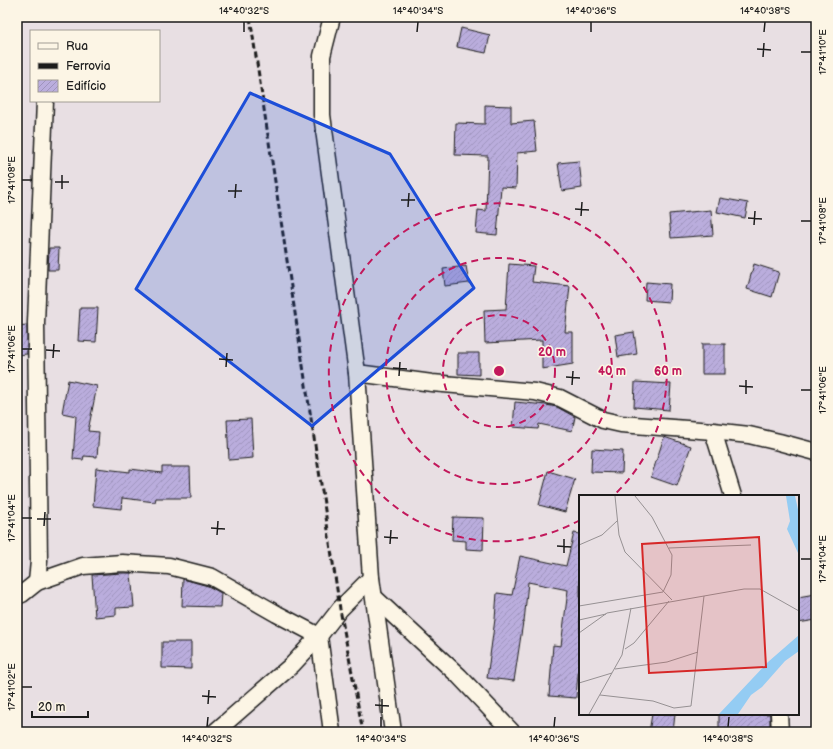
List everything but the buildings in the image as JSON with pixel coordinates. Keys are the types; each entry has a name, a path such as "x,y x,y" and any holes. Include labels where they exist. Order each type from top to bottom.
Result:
{"street":[{"path":"332,17 322,56 322,115 357,372 371,578 393,732"},
{"path":"37,582 39,553 36,323 44,102"},
{"path":"357,372 432,383 535,392 560,398 603,420 621,424 749,435 816,452"},
{"path":"713,431 733,495"},
{"path":"17,596 22,594 37,582 83,566 122,563 169,566 212,577 319,636"},
{"path":"215,732 292,665 319,636 340,609 371,578"},
{"path":"375,598 459,676 512,732"},
{"path":"319,636 332,732"},
{"path":"779,715 780,732"}],"highlighted area":[{"path":"250,93 390,154 474,288 312,426 136,289"}],"railway":[{"path":"250,17 340,609 363,732"}]}
